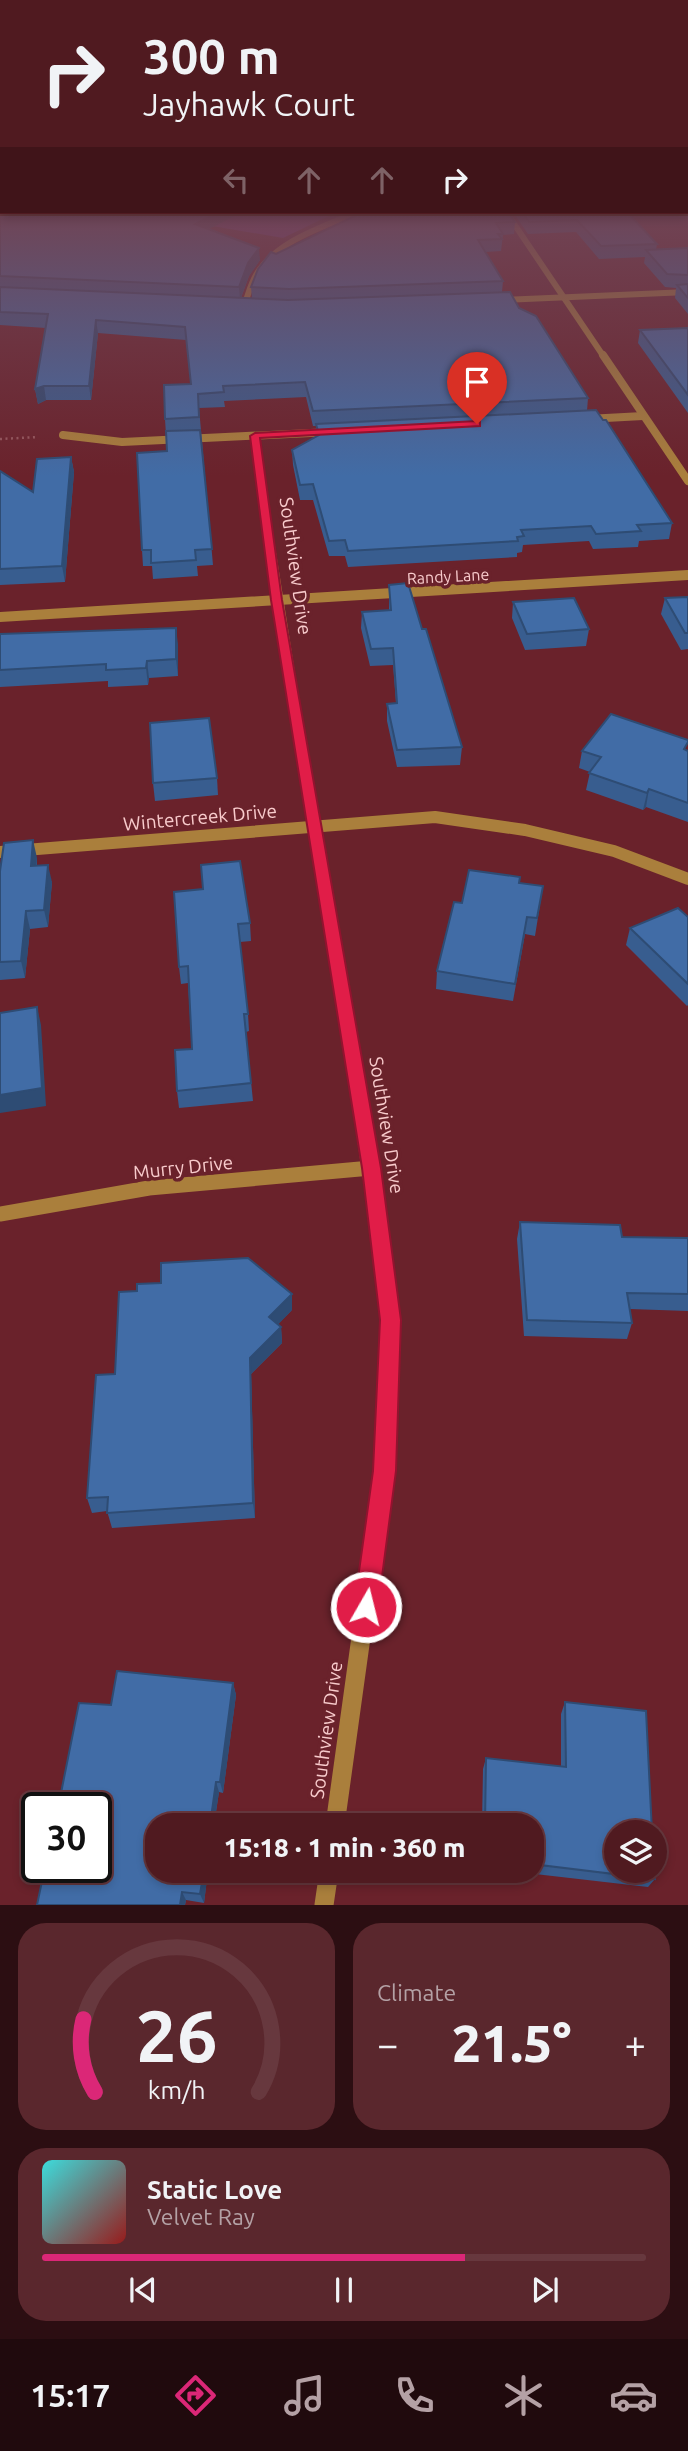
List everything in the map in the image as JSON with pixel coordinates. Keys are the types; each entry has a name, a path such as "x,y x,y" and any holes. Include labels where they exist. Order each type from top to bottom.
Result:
{"street":[{"path":"244,306 247,299"},
{"path":"497,300 522,299"},
{"path":"565,299 688,481"},
{"path":"230,305 255,306"},
{"path":"573,419 643,416"},
{"path":"63,435 122,442 338,431"},
{"name":"Southview Drive","path":"255,436 277,600 371,1168 391,1320 384,1471 337,1813"},
{"name":"Randy Lane","path":"0,617 688,575"},
{"name":"Wintercreek Drive","path":"0,852 435,817 525,830 614,850 688,878"},
{"name":"Murry Drive","path":"0,1214 149,1188 371,1168"},
{"path":"324,1905 327,1883"}],"path":[{"path":"0,439 63,435"}],"building":[{"path":"0,299 514,299 519,308 536,316 588,398 313,411 305,382 223,386 224,392 198,394 199,417 165,419 164,385 191,384 185,327 96,320 89,386 44,386 35,389 48,314 0,312"},
{"path":"688,328 688,395 640,330"},
{"path":"596,410 603,420 606,420 672,523 637,525 641,531 596,534 591,526 521,530 524,536 517,537 518,541 348,551 345,540 329,541 313,484 300,485 292,450 319,435 316,424"},
{"path":"200,430 212,549 195,550 196,560 151,563 151,550 142,550 137,453 167,451 166,431"},
{"path":"71,457 62,566 0,569 0,471 33,492 37,459"},
{"path":"408,583 422,629 426,629 462,747 397,750 387,704 397,703 393,648 371,649 362,612 391,610 389,585"},
{"path":"688,597 688,633 685,633 665,598"},
{"path":"574,598 589,629 527,634 513,602"},
{"path":"176,628 176,659 147,661 146,668 106,670 106,664 0,670 0,634"},
{"path":"611,714 688,740 684,749 688,751 688,803 649,789 647,793 589,773 601,757 582,751"},
{"path":"209,718 217,778 153,783 150,723"},
{"path":"33,840 31,866 48,865 44,910 26,911 21,961 0,962 0,871 4,843"},
{"path":"240,861 250,923 238,924 248,1014 244,1014 251,1083 177,1091 175,1050 192,1049 188,966 179,967 174,892 203,889 201,865"},
{"path":"469,870 520,877 519,883 543,886 537,918 527,917 515,984 437,971 454,902 462,903"},
{"path":"678,908 688,917 688,984 630,928"},
{"path":"37,1007 42,1088 0,1095 0,1013"},
{"path":"520,1222 620,1225 622,1237 688,1238 688,1294 627,1293 632,1323 527,1320"},
{"path":"248,1258 292,1294 269,1317 281,1327 250,1358 253,1503 107,1513 108,1497 87,1498 96,1375 115,1374 119,1292 137,1291 137,1284 161,1283 161,1263"},
{"path":"117,1671 233,1683 220,1782 216,1782 212,1813 145,1813 145,1883 202,1883 200,1894 182,1892 180,1905 37,1905 42,1883 112,1883 112,1792 61,1792 79,1703 111,1705"},
{"path":"565,1702 646,1711 651,1820 604,1820 604,1873 544,1865 544,1813 485,1813 486,1758 566,1767"}],"route":[{"path":"366,1607 384,1471 391,1320 371,1168 277,600 255,436 477,424"}]}
